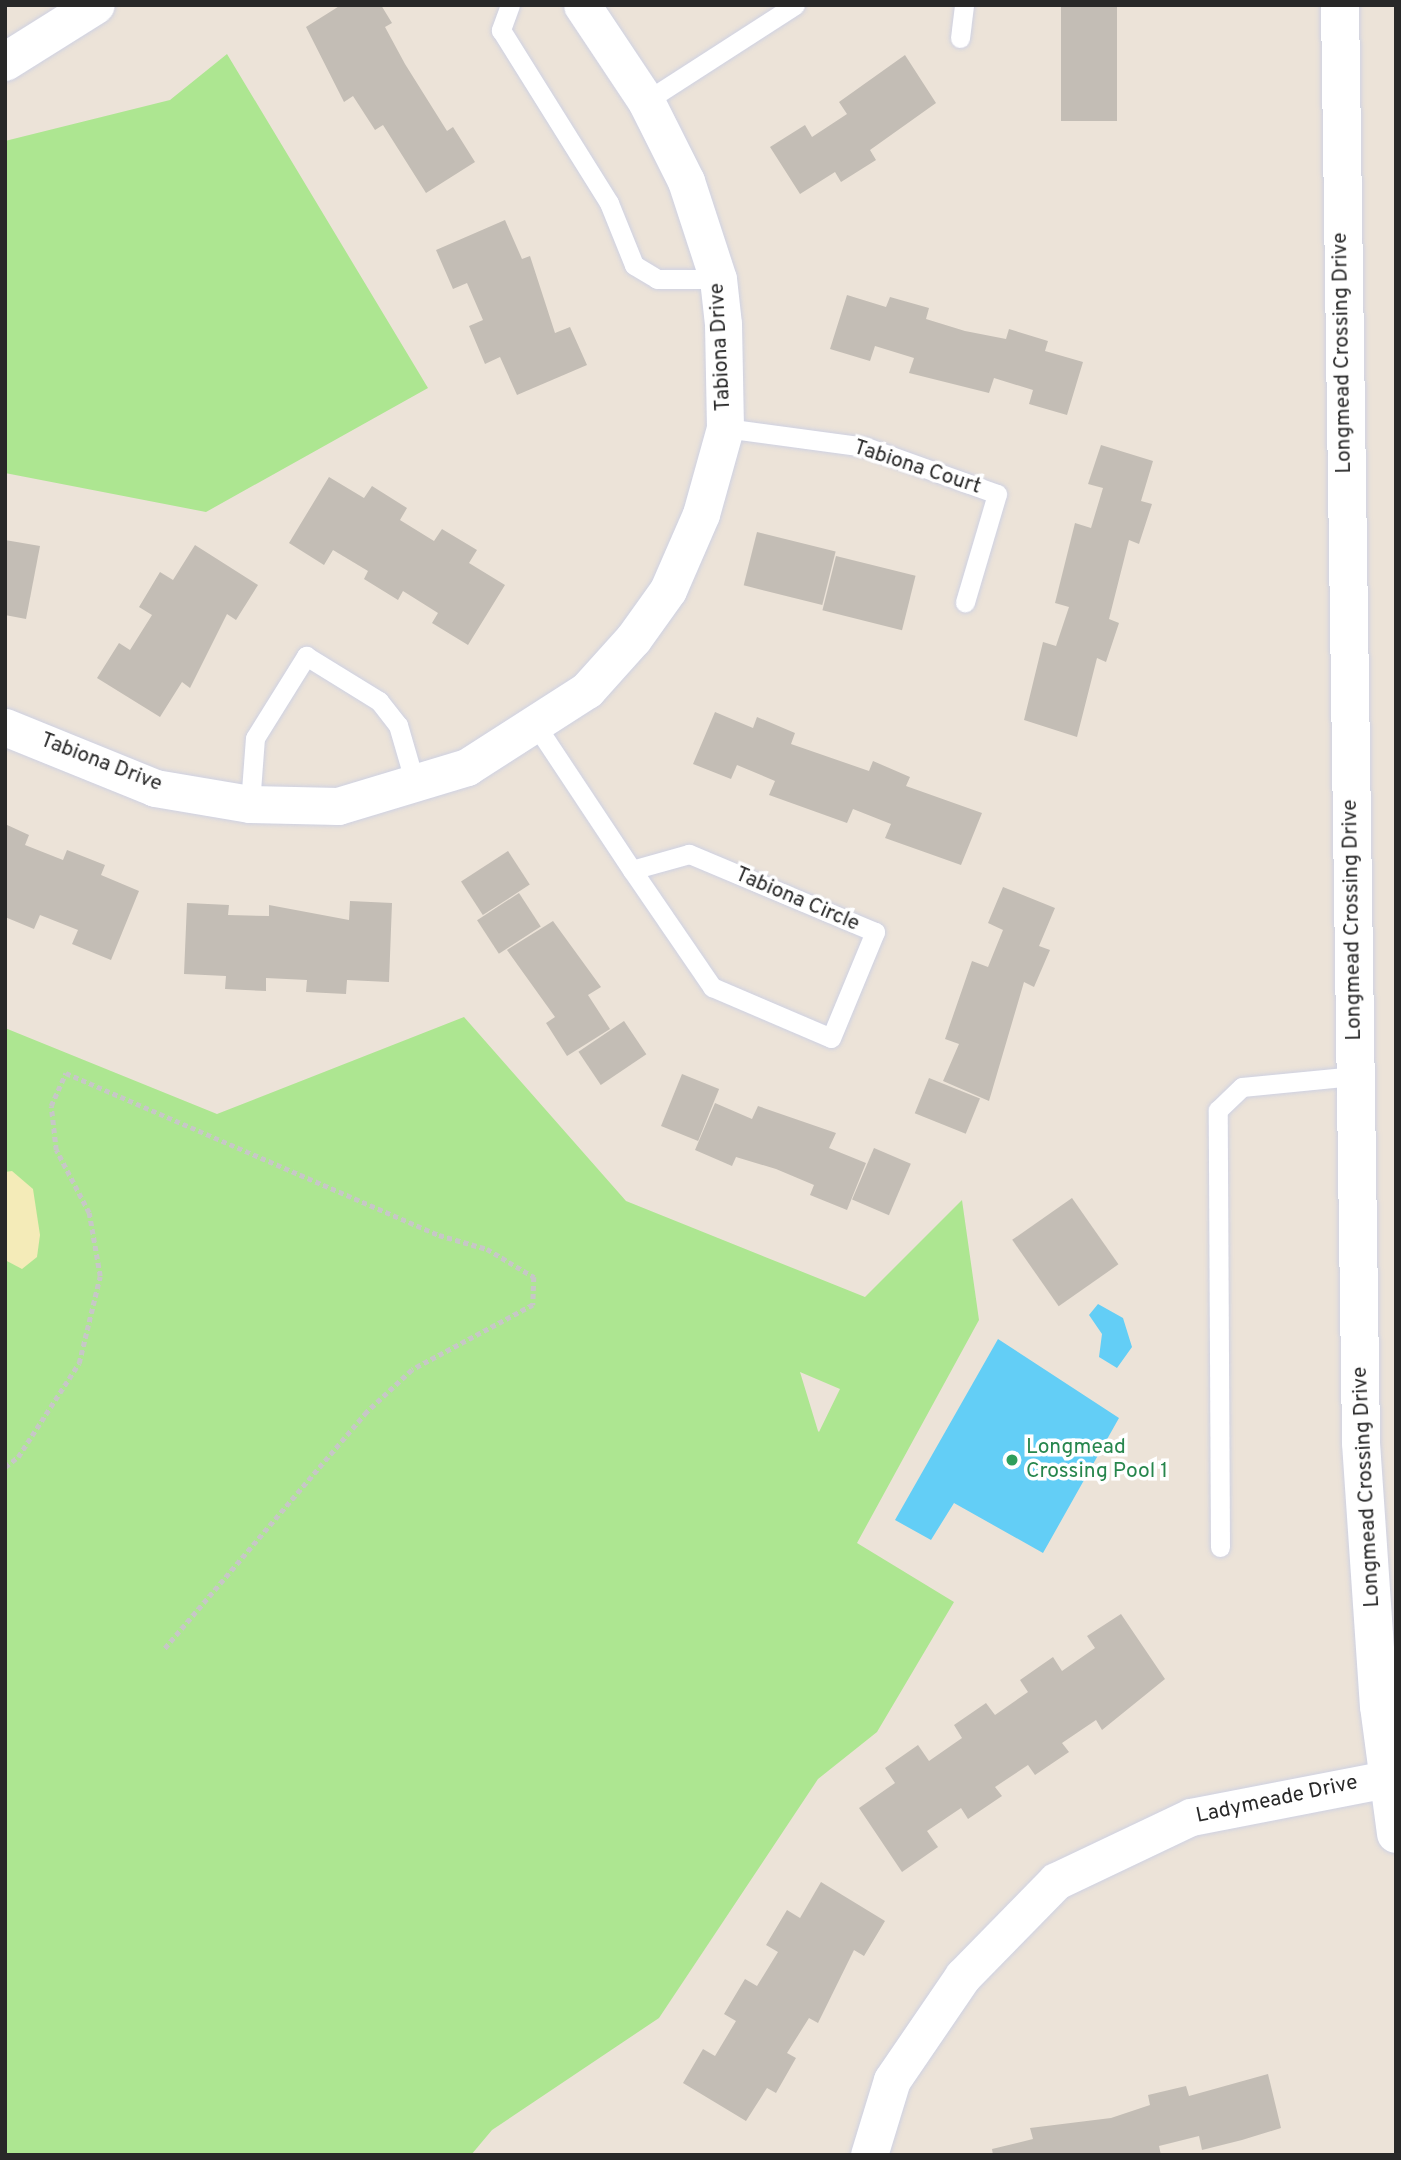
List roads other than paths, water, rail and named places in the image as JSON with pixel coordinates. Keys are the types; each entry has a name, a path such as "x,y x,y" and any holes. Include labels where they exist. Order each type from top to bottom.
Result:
{"street":[{"path":"5,62 96,5"},
{"name":"Tabiona Drive","path":"5,727 155,788 250,804 338,806 416,787 467,767 537,727 587,690 668,590 701,514 725,428 718,279 686,181 646,101 582,5"},
{"name":"Longmead Crossing Drive","path":"1340,5 1361,1443 1396,1834"},
{"name":"Ladymeade Drive","path":"869,2155 892,2080 913,2049 964,1976 1056,1881 1191,1817 1392,1778"}],"lane":[{"path":"510,5 501,30 609,203 634,265 657,279 718,279"},
{"path":"646,101 795,5"},
{"path":"960,38 964,5"},
{"name":"Tabiona Court","path":"725,428 866,447 997,494 965,602"},
{"path":"250,804 255,738 306,656 379,701 398,725 416,787"},
{"name":"Tabiona Circle","path":"537,727 632,870 712,987 831,1038 875,932 689,855 632,870"},
{"path":"1220,1547 1218,1110 1242,1087 1355,1076"}],"water":[{"path":"1098,1304 1123,1318 1132,1347 1117,1368 1099,1357 1102,1334 1089,1315"},
{"name":"Longmead Crossing Pool 1","path":"998,1339 1119,1418 1043,1553 954,1503 931,1540 895,1520"}],"place":[{"name":"Longmead Crossing Pool 1","path":"1012,1460"}]}
